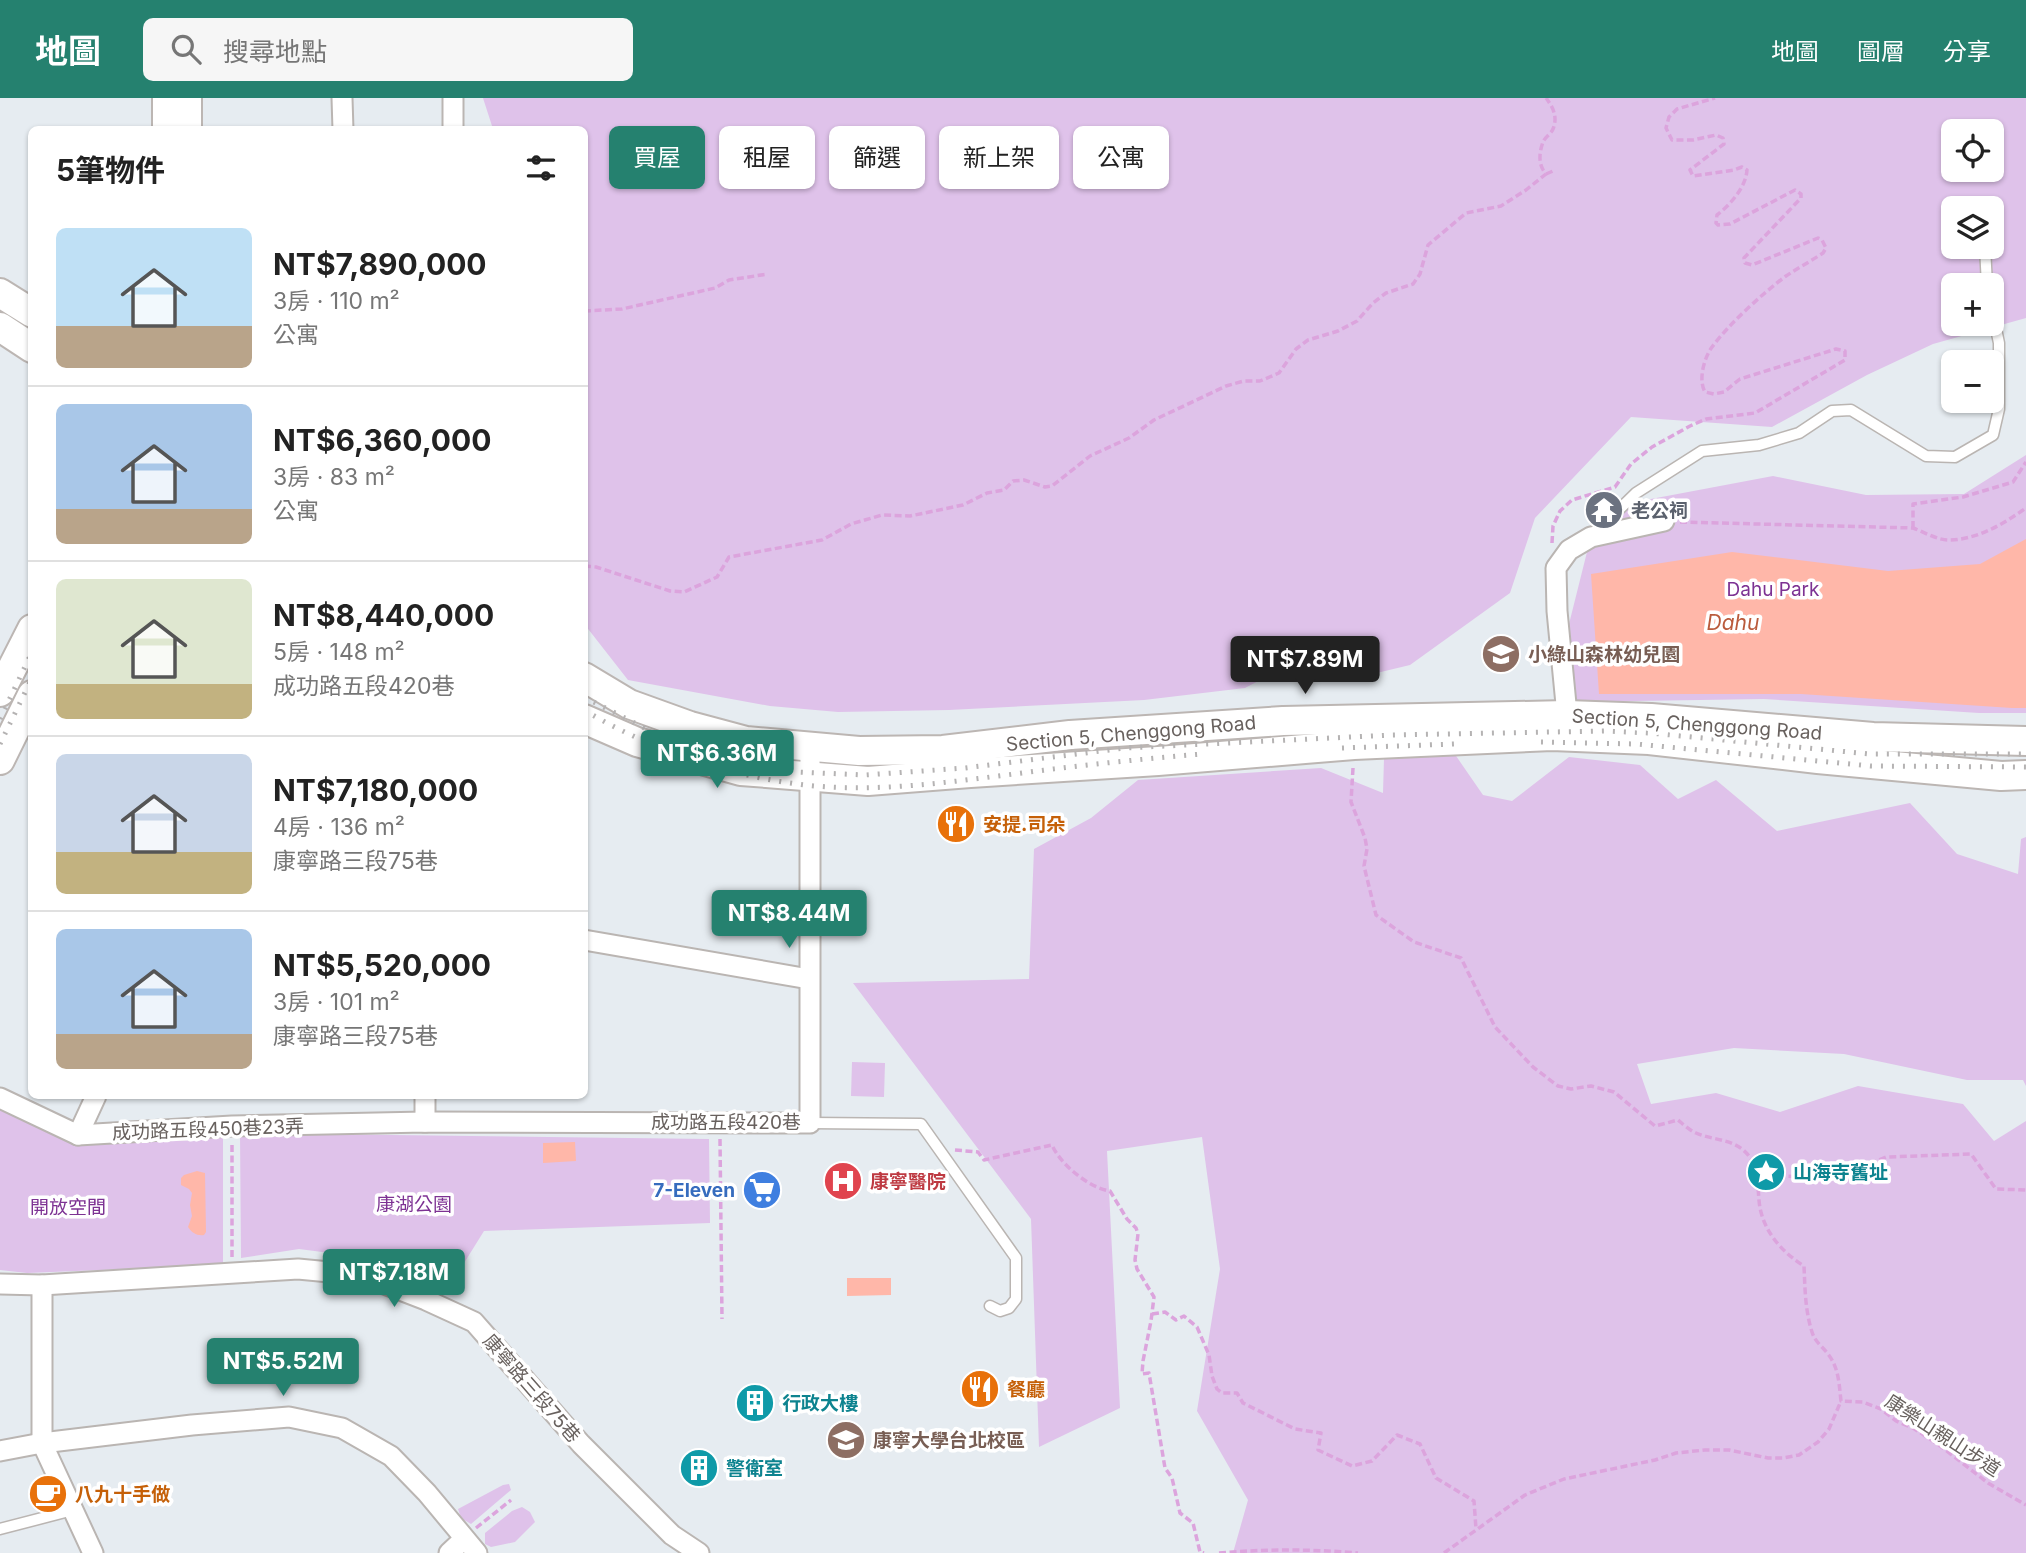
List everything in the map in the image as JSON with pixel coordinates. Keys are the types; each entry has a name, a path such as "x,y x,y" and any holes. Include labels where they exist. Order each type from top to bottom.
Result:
{"main road":[{"path":"167,98 167,126"},
{"path":"187,98 187,126"},
{"path":"0,293 28,310"},
{"path":"0,327 28,345"},
{"path":"0,692 28,637"},
{"name":"Section 5, Chenggong Road","path":"588,679 629,704 690,726 746,741 859,751 943,750 1070,736 1283,721 1568,726 1649,740 1818,759 2001,776 2026,775"},
{"path":"0,760 18,706"},
{"name":"Section 5, Chenggong Road","path":"588,721 637,742 741,771 868,781 1354,745 1650,718 1873,737 2026,741"}],"street":[{"path":"342,98 342,126"},
{"path":"453,98 453,126"},
{"path":"1568,726 1557,611 1556,568 1569,550 1591,537 1664,521"},
{"name":"成功路五段420巷","path":"425,1122 810,1123 810,747"},
{"path":"588,941 810,979"},
{"name":"成功路五段450巷23弄","path":"0,1098 78,1135 232,1126 425,1122"},
{"path":"78,1135 95,1099"},
{"path":"425,1099 425,1122"},
{"name":"康寧路三段75巷","path":"0,1284 42,1285 298,1269 361,1275 426,1300 474,1322 581,1444 672,1535 699,1553"},
{"path":"42,1285 41,1443 93,1553"},
{"path":"0,1451 41,1443 192,1425 289,1418 342,1428 391,1457 426,1493 470,1546 449,1553"}],"lane":[{"path":"1591,537 1636,493 1702,451 1759,446 1799,433 1832,411 1852,410 1926,456 1955,457 1993,435 1999,409 1998,336"},
{"path":"810,1123 921,1124 1016,1258 1016,1299 1009,1308 1000,1311 990,1306"},
{"path":"0,1529 73,1510"}],"path":[{"path":"1546,98 1555,113 1553,130 1543,142 1540,159 1540,167 1546,174"},
{"path":"1552,549 1553,526 1560,512 1572,500 1615,487 1631,464 1652,447 1706,419 1755,413 1845,360 1845,351 1836,349 1740,379 1724,392 1705,392 1701,386 1710,349 1747,309 1786,276 1823,253 1826,248 1818,238 1752,265 1745,263 1744,258 1801,198 1801,194 1795,190 1730,224 1716,223 1717,215 1729,205 1746,180 1747,170 1742,167 1693,176 1690,170 1724,144 1723,138 1716,135 1693,140 1672,140 1666,128 1668,117 1677,109 1715,98"},
{"path":"588,566 670,591 684,592 717,577 729,557 822,540 851,524 882,515 910,516 963,505 1004,490 1013,481 1024,480 1045,487 1052,486 1090,456 1129,438 1154,421 1226,386 1244,381 1260,381 1279,373 1296,349 1308,340 1338,331 1357,321 1386,293 1413,284 1420,274 1428,245 1466,213 1501,206 1553,171"},
{"path":"588,311 622,309 715,288 729,280 768,274"},
{"path":"1913,528 1913,504 1963,498 2013,482 2026,462"},
{"path":"1664,521 1913,528 1948,541 1985,533 2026,508"},
{"path":"1354,745 1351,803 1365,838 1367,849 1364,866 1376,915 1414,942 1461,958 1495,1027 1533,1067 1558,1086 1571,1089 1591,1086 1614,1092 1655,1126 1678,1120 1694,1132 1740,1147 1751,1158 1757,1175 1760,1209 1772,1238 1790,1257 1804,1266 1806,1304 1812,1331 1816,1342 1838,1370 1841,1401 1829,1429 1818,1443 1799,1455 1768,1458 1729,1450 1705,1450 1564,1479 1525,1495 1444,1553"},
{"path":"232,1126 232,1272"},
{"path":"720,1139 722,1319"},
{"path":"978,1152 984,1160 1052,1145 1062,1162 1093,1186 1110,1191 1127,1219 1136,1228 1137,1269 1154,1297 1142,1374 1149,1373 1165,1468 1172,1478 1180,1513 1194,1523 1196,1539 1202,1553"},
{"path":"1757,1175 1835,1178 1886,1157 1971,1154 1996,1189 2026,1190"},
{"path":"1152,1314 1165,1312 1176,1320 1184,1316 1197,1327 1209,1355 1217,1389 1222,1393 1237,1393 1243,1404 1295,1429 1321,1433 1318,1450 1352,1466 1373,1461 1396,1435 1420,1444 1436,1478 1474,1502 1476,1529"},
{"name":"康樂山親山步道","path":"1841,1401 1863,1402 1881,1409 2026,1505"},
{"path":"470,1546 511,1500"},
{"path":"1219,1553 1308,1549 1358,1553"}],"green space":[{"path":"483,98 2026,98 2026,318 2004,324 2004,273 1941,273 1941,336 1962,336 1933,344 1867,375 1772,427 1631,417 1535,518 1510,593 1410,665 1360,677 1341,675 1315,661 1286,661 1270,675 1245,688 1144,700 949,710 838,712 770,706 628,680 588,629 588,126 492,126"},
{"name":"Dahu","path":"2026,455 2026,713 1979,713 1764,699 1572,702 1568,628 1590,540 1635,502 1773,476 1866,495 1964,494"},
{"path":"1454,753 1483,795 1512,801 1569,757 1640,765 1678,799 1716,780 1777,831 1910,803 1957,854 2018,874 2021,839 2026,837 2026,1086 2023,1080 1967,1080 1844,1054 1734,1048 1637,1064 1651,1104 1716,1093 1780,1112 1858,1086 1963,1104 1994,1141 2026,1121 2026,1553 1233,1553 1248,1500 1197,1411 1220,1269 1202,1137 1107,1151 1120,1408 1039,1447 1031,1219 853,983 1029,979 1034,849 1091,818 1138,780 1321,768 1383,793 1384,759"},
{"path":"852,1062 885,1063 884,1097 851,1096"},
{"name":"開放空間","path":"0,1110 82,1144 223,1135 223,1265 27,1273 0,1270"},
{"name":"康湖公園","path":"240,1133 709,1139 710,1223 484,1231 446,1292 361,1257 299,1249 241,1258"},
{"path":"509,1484 511,1490 471,1524 461,1518 458,1509"},
{"path":"522,1507 530,1512 535,1522 515,1542 491,1547 485,1544 485,1533 512,1511"}],"water":[{"name":"Dahu","path":"2026,539 2026,708 1801,694 1599,694 1591,574 1732,552 1888,571 1980,564"},
{"path":"575,1142 576,1161 543,1163 543,1143"},
{"path":"197,1171 205,1173 204,1235 195,1234 188,1227 192,1216 192,1193 181,1185 184,1175"},
{"path":"847,1278 891,1278 891,1295 847,1296"}],"railway":[{"path":"0,719 28,660"},
{"path":"0,744 28,686"},
{"path":"588,699 658,735 716,754 797,772 865,775 965,768 1125,748 1392,735 1605,731 1870,754 2026,754"},
{"path":"588,712 663,749 719,768 776,781 832,787 914,785 1202,754"},
{"path":"1541,742 1636,744 1871,766 2026,767"},
{"path":"1342,748 1454,744"}],"place":[{"name":"老公祠","path":"1604,510"},
{"name":"小綠山森林幼兒園","path":"1501,654"},
{"name":"安提.司朵","path":"956,824"},
{"name":"山海寺舊址","path":"1766,1172"},
{"name":"康寧醫院","path":"843,1181"},
{"name":"7-Eleven","path":"762,1190"},
{"name":"餐廳","path":"980,1389"},
{"name":"行政大樓","path":"755,1403"},
{"name":"康寧大學台北校區","path":"846,1440"},
{"name":"警衛室","path":"699,1468"},
{"name":"八九十手做","path":"48,1494"}],"park label":[{"name":"Dahu Park","path":"1773,589"}]}
